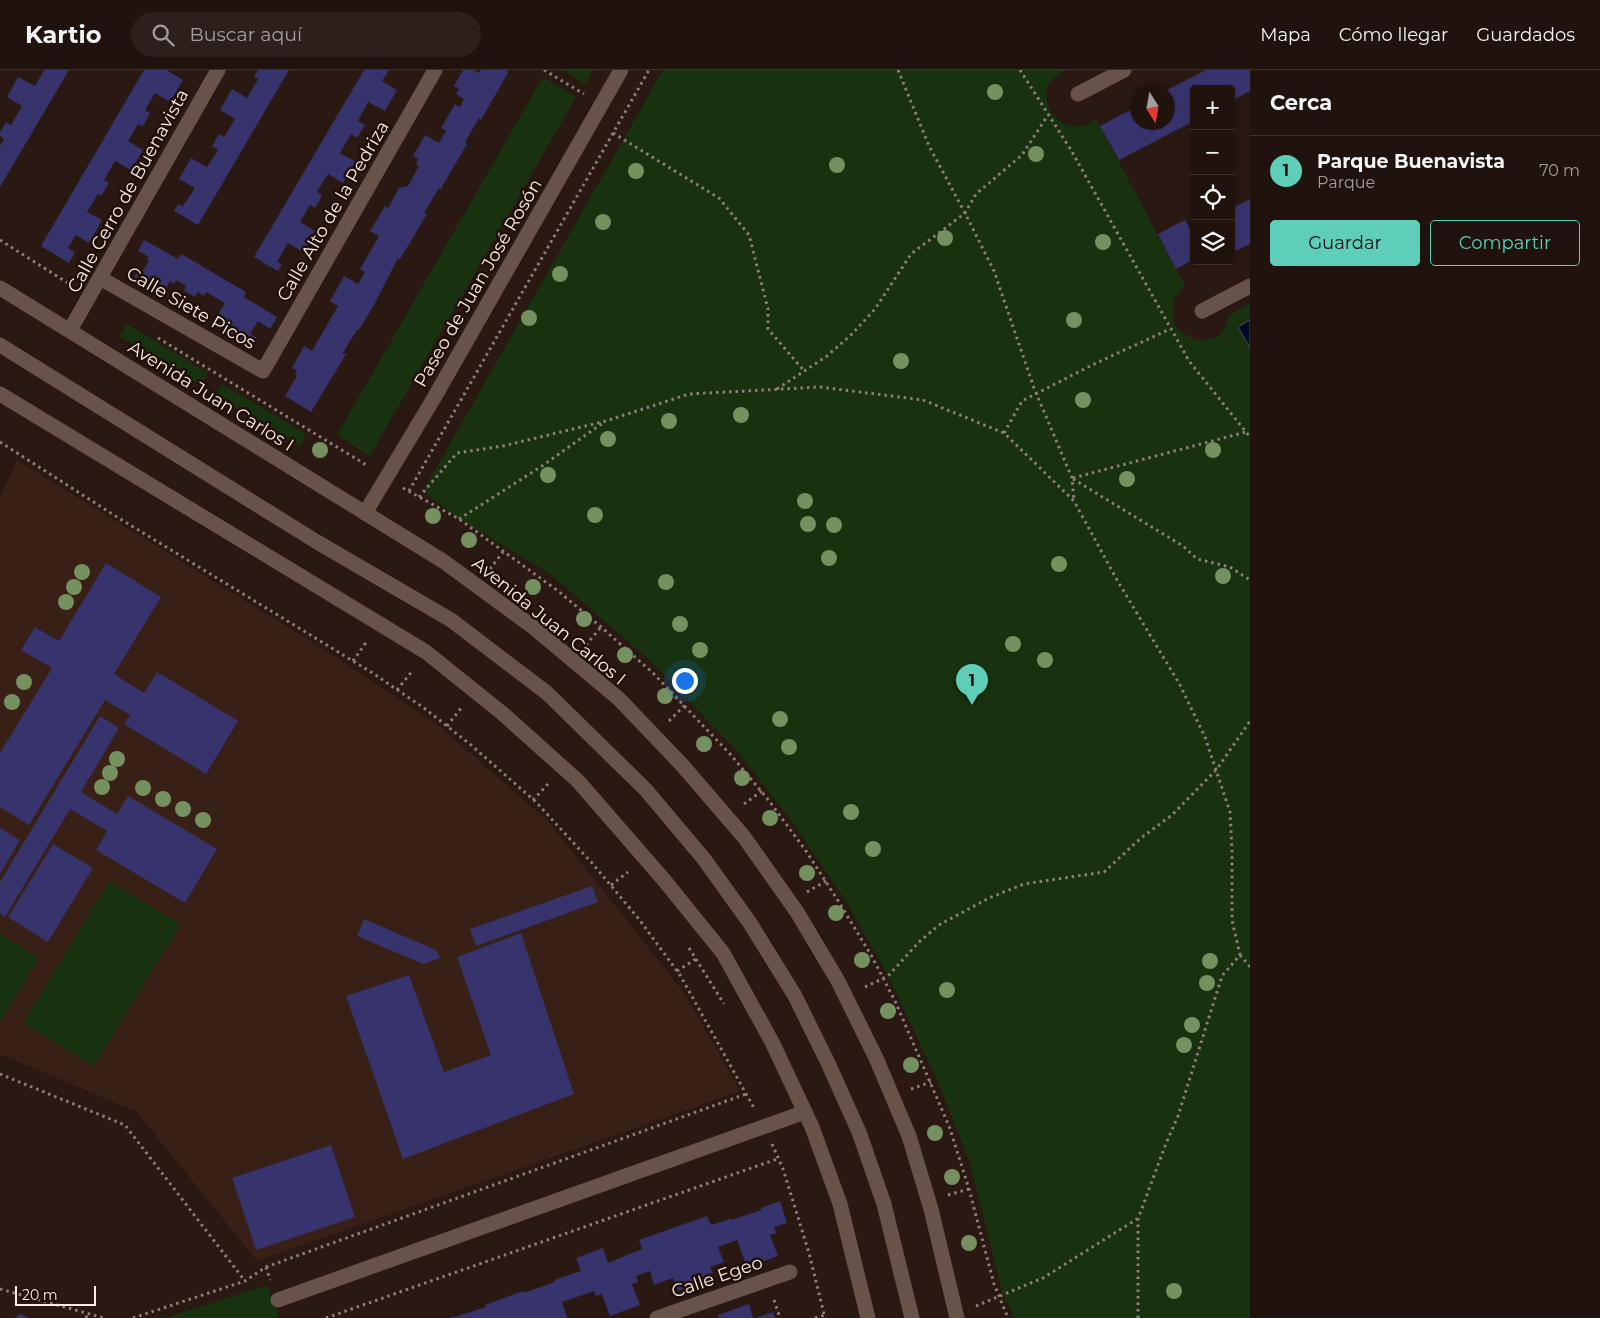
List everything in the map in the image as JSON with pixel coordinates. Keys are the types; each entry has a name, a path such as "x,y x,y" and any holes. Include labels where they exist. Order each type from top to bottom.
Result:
{"main road":[{"name":"Calle Cerro de Buenavista","path":"70,330 218,70"},
{"name":"Calle Alto de la Pedriza","path":"263,371 435,70"},
{"name":"Paseo de Juan José Rosón","path":"365,513 434,398 621,70"},
{"path":"1078,94 1124,70"},
{"name":"Calle Siete Picos","path":"100,278 263,371"},
{"path":"1202,311 1250,286"},
{"name":"Avenida Juan Carlos I","path":"0,288 443,561 533,627 619,699 684,766 744,837 797,912 834,974 876,1058 909,1136 931,1209 957,1318"},
{"path":"0,345 317,542 451,620 547,693 646,790 704,858 750,923 795,996 859,1132 884,1204 912,1318"},
{"path":"0,394 426,652 502,713 578,781 664,880 723,953 772,1042 805,1112 840,1204 868,1318"},
{"path":"278,1300 805,1112"},
{"name":"Calle Egeo","path":"657,1318 790,1272"}],"path":[{"path":"409,491 648,70"},
{"path":"898,70 930,146 994,270 1036,393 1072,478 1074,501"},
{"path":"1020,70 1071,150 1188,361 1250,437"},
{"path":"776,389 805,372 852,334 875,309 911,254 965,213 976,194 1022,155 1048,115"},
{"path":"613,133 719,198 743,227 748,235 768,309 768,329 805,372"},
{"path":"1004,433 1022,401 1092,365 1170,329"},
{"path":"419,497 457,453 503,446 606,421 689,394 820,387 923,400 1004,433 1074,501 1117,580 1180,685 1205,737 1230,812 1232,920 1240,955 1250,967"},
{"path":"459,519 542,466 606,421"},
{"path":"1072,478 1246,432"},
{"path":"0,442 118,518 353,661 417,704 471,745 533,800 592,863 638,918 677,971 766,1127 783,1169 810,1253 825,1316 815,1318"},
{"path":"1072,478 1183,546 1197,558 1230,567 1250,580"},
{"path":"586,645 601,627"},
{"path":"359,636 374,646"},
{"path":"353,661 367,642"},
{"path":"406,667 419,676"},
{"path":"455,701 468,712"},
{"path":"668,722 685,705"},
{"path":"447,726 462,706"},
{"path":"862,989 888,976 919,942 938,925 989,898 1024,884 1104,872 1140,838 1172,815 1217,769 1250,721"},
{"path":"543,777 555,789"},
{"path":"533,800 549,783"},
{"path":"742,805 762,791"},
{"path":"611,885 630,870 635,875"},
{"path":"806,893 826,881"},
{"path":"685,943 728,1010"},
{"path":"1138,1318 1138,1219 1164,1146 1178,1116 1222,976 1240,955"},
{"path":"677,971 696,959"},
{"path":"0,1074 124,1125 246,1281"},
{"path":"910,1090 931,1082"},
{"path":"133,1318 246,1281 266,1267 746,1094"},
{"path":"326,1318 778,1159"},
{"path":"947,1196 969,1189"},
{"path":"1008,1318 998,1297 1043,1278 1138,1219"},
{"path":"0,1289 104,1318"},
{"path":"86,1318 88,1313"}],"shaded area":[{"path":"17,460 331,654 439,726 548,821 685,994 740,1091 257,1261 137,1112 0,1054 0,497"}],"green space":[{"path":"561,70 593,70 585,84"},
{"path":"663,70 1066,70 1054,78 1047,87 1049,107 1056,118 1067,125 1086,125 1096,119 1185,286 1177,295 1173,304 1175,326 1190,337 1208,340 1222,332 1231,314 1250,304 1250,1318 1014,1318 1003,1295 970,1163 938,1082 888,976 846,901 792,822 738,752 648,659 549,573 459,519 423,491"},
{"path":"543,77 576,97 370,456 337,435"},
{"path":"127,324 208,373 201,385 119,336"},
{"path":"222,384 306,434 300,446 215,395"},
{"path":"109,881 181,924 94,1066 23,1023"},
{"path":"0,934 39,958 0,1022"},
{"path":"267,1285 279,1318 165,1318"}],"water":[{"path":"1250,320 1250,348 1238,327"}],"building":[{"path":"44,70 69,70 0,187 0,146 4,139 0,136 0,132 6,122 11,125 22,106 7,97 18,77 35,86"},
{"path":"144,70 169,70 183,80 170,102 155,93 145,110 150,113 147,119 143,126 138,124 128,141 143,150 131,170 115,161 104,180 109,183 101,196 98,194 87,212 102,220 89,243 76,235 68,248 75,252 69,263 41,246"},
{"path":"258,70 289,70 198,225 174,211 178,204 183,206 195,188 179,179 191,158 207,167 218,150 212,146 219,134 224,137 235,119 220,110 232,89 247,98 258,79 254,76"},
{"path":"364,70 389,70 382,81 397,90 385,111 368,102 358,121 365,125 357,138 351,134 340,153 356,162 343,183 328,174 317,192 322,195 320,200 315,208 310,205 300,222 315,231 303,252 288,243 277,262 282,264 278,271 254,257"},
{"path":"463,70 473,70 479,73 481,70 507,70 508,73 481,120 479,118 465,142 467,144 424,213 427,214 400,259 398,258 373,307 350,341 343,353 346,354 311,412 285,396 297,376 295,374 297,371 292,368 304,346 312,351 338,306 330,301 344,276 358,284 365,272 360,269 379,236 370,231 385,206 388,208 399,188 408,186 419,166 416,164 418,159 413,156 425,135 439,143 446,131 441,128 455,104 460,107 464,99 456,94 459,89 454,86"},
{"path":"1206,70 1250,70 1250,91 1235,99 1235,85 1190,85 1190,123 1119,160 1100,126 1130,110 1130,130 1175,130 1175,86"},
{"path":"1250,199 1250,244 1235,251 1235,220 1235,207"},
{"path":"1185,220 1190,228 1190,261 1176,269 1158,234"},
{"path":"144,240 178,259 181,254 246,292 244,297 277,317 270,329 258,321 250,334 257,338 251,349 222,332 226,326 215,319 225,303 206,292 204,296 198,292 195,297 184,291 186,286 176,280 174,284 170,281 164,292 160,290 157,296 132,281 139,269 143,271 149,261 147,259 149,257 138,251"},
{"path":"106,563 161,597 114,674 144,693 157,672 238,721 206,774 124,724 130,715 105,700 29,825 0,807 0,753 52,668 21,650 35,627 59,641"},
{"path":"100,716 119,728 81,792 117,814 128,796 217,849 185,903 96,850 107,831 70,809 5,917 0,914 0,882"},
{"path":"0,828 20,840 0,874"},
{"path":"53,844 93,868 48,942 8,917"},
{"path":"592,886 598,902 476,946 470,929"},
{"path":"364,919 436,950 440,958 423,964 357,936"},
{"path":"521,933 574,1094 403,1159 346,996 409,975 444,1072 491,1055 457,957"},
{"path":"331,1145 355,1217 256,1250 232,1178"},
{"path":"780,1201 787,1223 774,1227 776,1233 770,1235 778,1256 747,1267 737,1240 718,1247 724,1262 710,1267 713,1273 707,1274 709,1281 678,1291 673,1278 654,1285 650,1271 636,1276 638,1282 632,1284 640,1305 610,1316 602,1294 596,1296 594,1291 562,1302 567,1318 449,1318 486,1307 485,1305 523,1291 524,1293 581,1271 576,1258 603,1248 608,1263 642,1249 639,1240 707,1216 711,1225 731,1220 761,1210 761,1208"},
{"path":"749,1304 753,1318 719,1318 718,1315"},
{"path":"773,1312 775,1318 755,1318"},
{"path":"20,1314 30,1318 15,1318"}],"place":[{"name":"Parque Buenavista","path":"972,705"}]}
